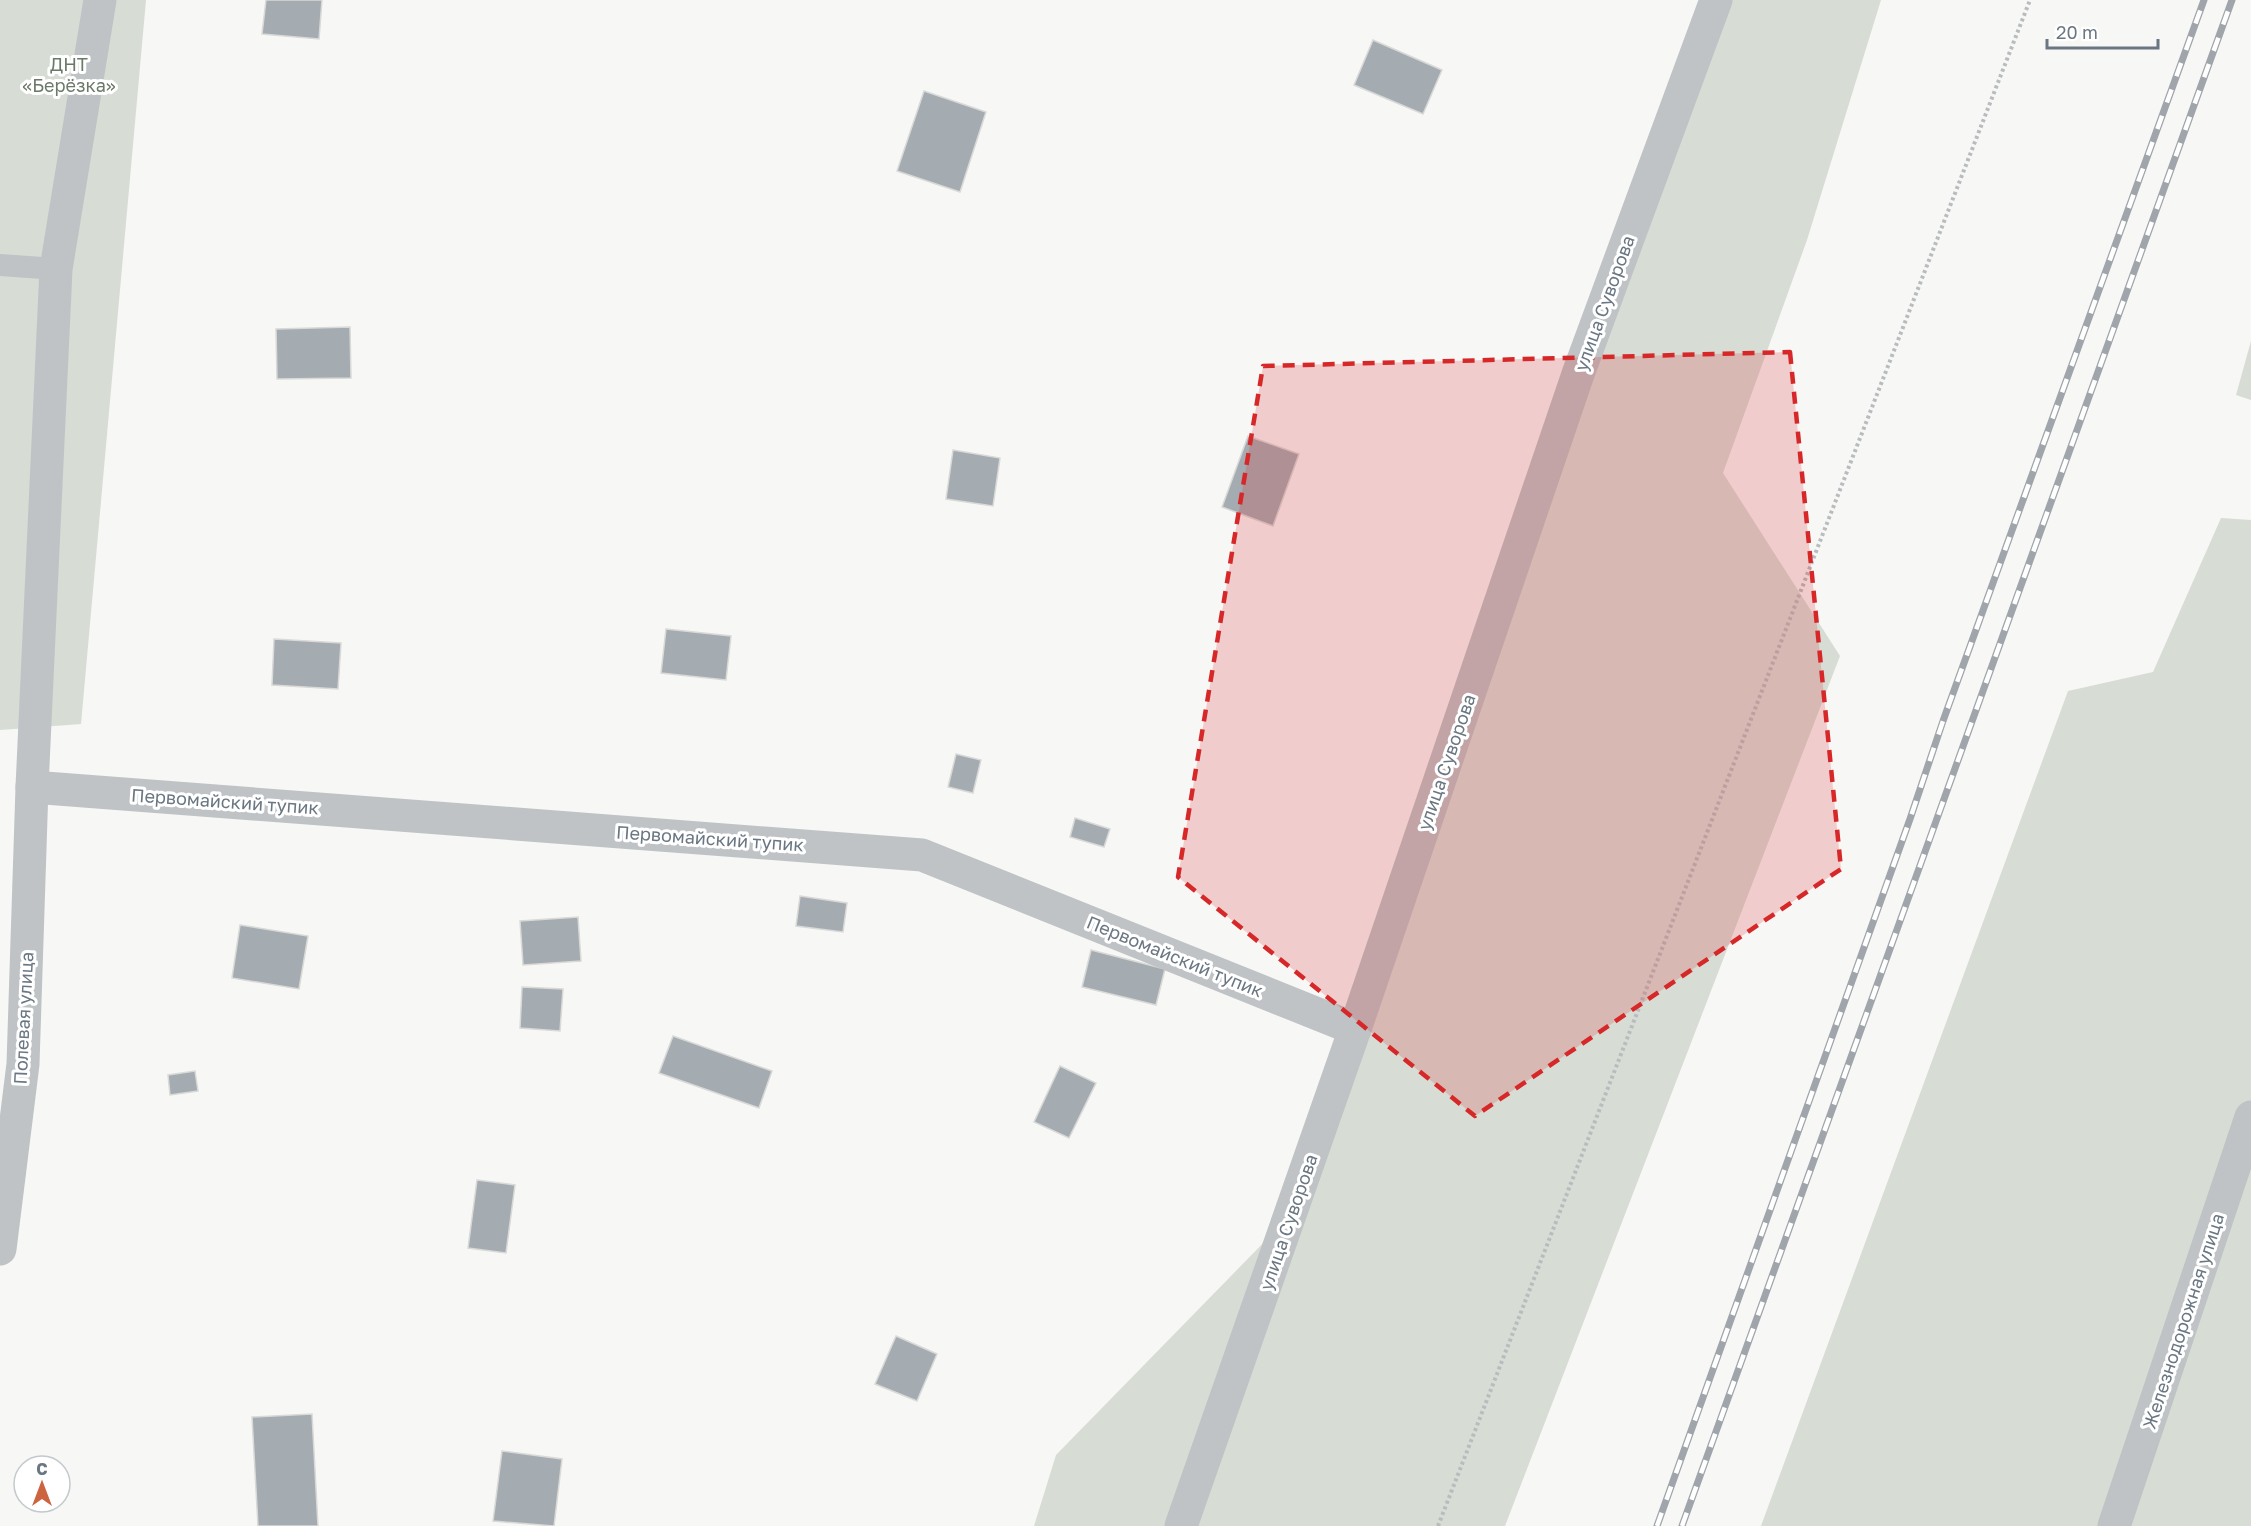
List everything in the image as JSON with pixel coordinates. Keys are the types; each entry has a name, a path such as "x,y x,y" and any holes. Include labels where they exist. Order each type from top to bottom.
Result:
{"street":[{"name":"Полевая улица","path":"0,1249 32,787 56,269 100,0"},
{"name":"улица Суворова","path":"1181,1526 1355,1029 1578,374 1716,0"},
{"name":"Первомайский тупик","path":"32,787 922,855 1355,1029"},
{"name":"Железнодорожная улица","path":"2114,1526 2251,1117"}],"lane":[{"path":"0,265 56,269"}],"path":[{"path":"1438,1526 2030,0"}],"highlighted area":[{"path":"1790,352 1841,869 1475,1116 1178,877 1263,366"}],"green space":[{"name":"ДНТ «Берёзка»","path":"0,0 146,0 81,724 0,730"},
{"path":"1730,0 1881,0 1807,240 1723,473 1840,656 1505,1526 1034,1526 1056,1455 1275,1231"},
{"path":"2251,341 2251,400 2236,395"},
{"path":"2221,518 2251,520 2251,1526 1761,1526 2068,691 2153,672"}],"building":[{"path":"266,0 322,0 319,39 262,34"},
{"path":"1373,40 1442,70 1423,114 1354,85"},
{"path":"924,91 986,112 960,192 897,171"},
{"path":"350,327 351,378 277,379 276,329"},
{"path":"1248,436 1299,454 1273,526 1222,507"},
{"path":"953,450 1000,458 993,506 946,499"},
{"path":"666,629 731,636 726,680 661,673"},
{"path":"274,639 341,643 338,689 272,685"},
{"path":"956,754 981,760 973,793 948,787"},
{"path":"1075,818 1110,829 1104,847 1070,837"},
{"path":"800,896 847,903 843,932 796,926"},
{"path":"578,917 581,961 523,965 520,921"},
{"path":"240,925 308,936 299,989 232,978"},
{"path":"1091,950 1165,969 1156,1005 1082,987"},
{"path":"522,987 563,989 560,1031 520,1028"},
{"path":"673,1036 772,1071 759,1108 659,1073"},
{"path":"1060,1066 1096,1083 1069,1138 1034,1122"},
{"path":"195,1071 198,1091 170,1095 168,1075"},
{"path":"477,1180 515,1185 506,1253 468,1248"},
{"path":"896,1336 937,1354 917,1401 875,1384"},
{"path":"312,1414 318,1526 258,1526 252,1417"},
{"path":"502,1451 562,1459 554,1526 493,1521"}],"railway":[{"path":"1657,1526 1943,721 2204,0"},
{"path":"1682,1526 2232,0"}]}
